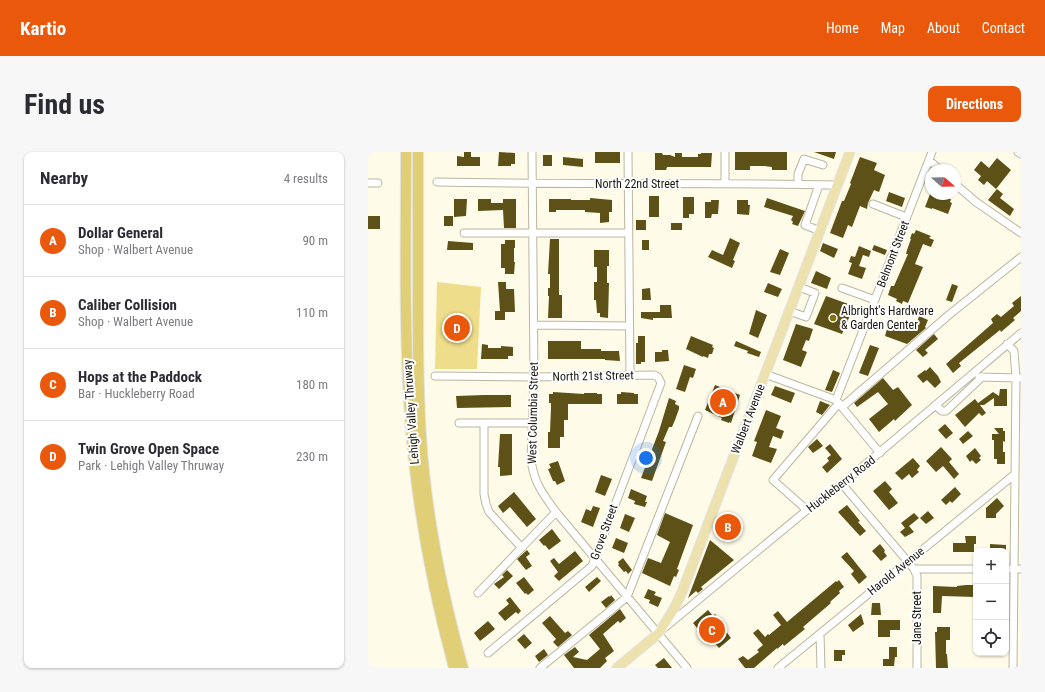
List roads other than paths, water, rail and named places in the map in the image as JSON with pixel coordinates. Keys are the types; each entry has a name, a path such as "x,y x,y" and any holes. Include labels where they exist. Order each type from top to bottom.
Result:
{"highway":[{"name":"Lehigh Valley Thruway","path":"406,152 406,321 412,438 427,550 454,668"},
{"name":"Lehigh Valley Thruway","path":"418,152 418,369 421,438 436,548 451,621 463,668"}],"main road":[{"name":"Walbert Avenue","path":"617,668 659,633 670,616 682,592 850,152"}],"street":[{"name":"West Columbia Street","path":"532,152 534,325 532,471 541,491 556,512 687,668"},
{"path":"628,152 630,375"},
{"path":"725,152 725,184"},
{"name":"Belmont Street","path":"807,510 773,480 839,404 875,300 932,152"},
{"path":"798,184 798,174 804,159 823,165"},
{"path":"929,160 933,164"},
{"name":"North 22nd Street","path":"438,182 532,184 838,185"},
{"path":"368,183 378,183"},
{"path":"819,185 805,225 820,231"},
{"path":"961,189 976,202 1021,233"},
{"path":"873,204 906,217"},
{"path":"464,233 628,233"},
{"path":"839,404 1021,256"},
{"path":"790,311 806,317 815,293 799,287"},
{"path":"842,288 875,300"},
{"path":"534,325 629,326"},
{"name":"Huckleberry Road","path":"659,633 807,510 880,453 1021,333"},
{"path":"1007,344 1014,351 1018,378 1018,426 1015,474 1013,668"},
{"path":"766,374 839,404 880,453"},
{"name":"North 21st Street","path":"435,376 534,377 654,375"},
{"name":"Grove Street","path":"488,653 592,566 660,383 658,377 654,375"},
{"path":"968,377 1018,378"},
{"path":"935,405 942,411 946,411 982,377"},
{"path":"540,668 627,597 698,416"},
{"path":"459,423 532,423"},
{"path":"484,423 484,494 486,504 489,512 521,548"},
{"name":"Harold Avenue","path":"778,668 1015,474"},
{"path":"842,484 914,568 973,569"},
{"path":"478,593 556,512"},
{"name":"Jane Street","path":"914,568 917,576 917,668"},
{"path":"1013,621 1021,621"},
{"path":"820,634 820,668"}],"place":[{"name":"Albright's Hardware & Garden Center","path":"833,318"},
{"name":"Twin Grove Open Space","path":"457,328"},
{"name":"Dollar General","path":"723,402"},
{"name":"Caliber Collision","path":"728,527"},
{"name":"Hops at the Paddock","path":"712,630"}]}
